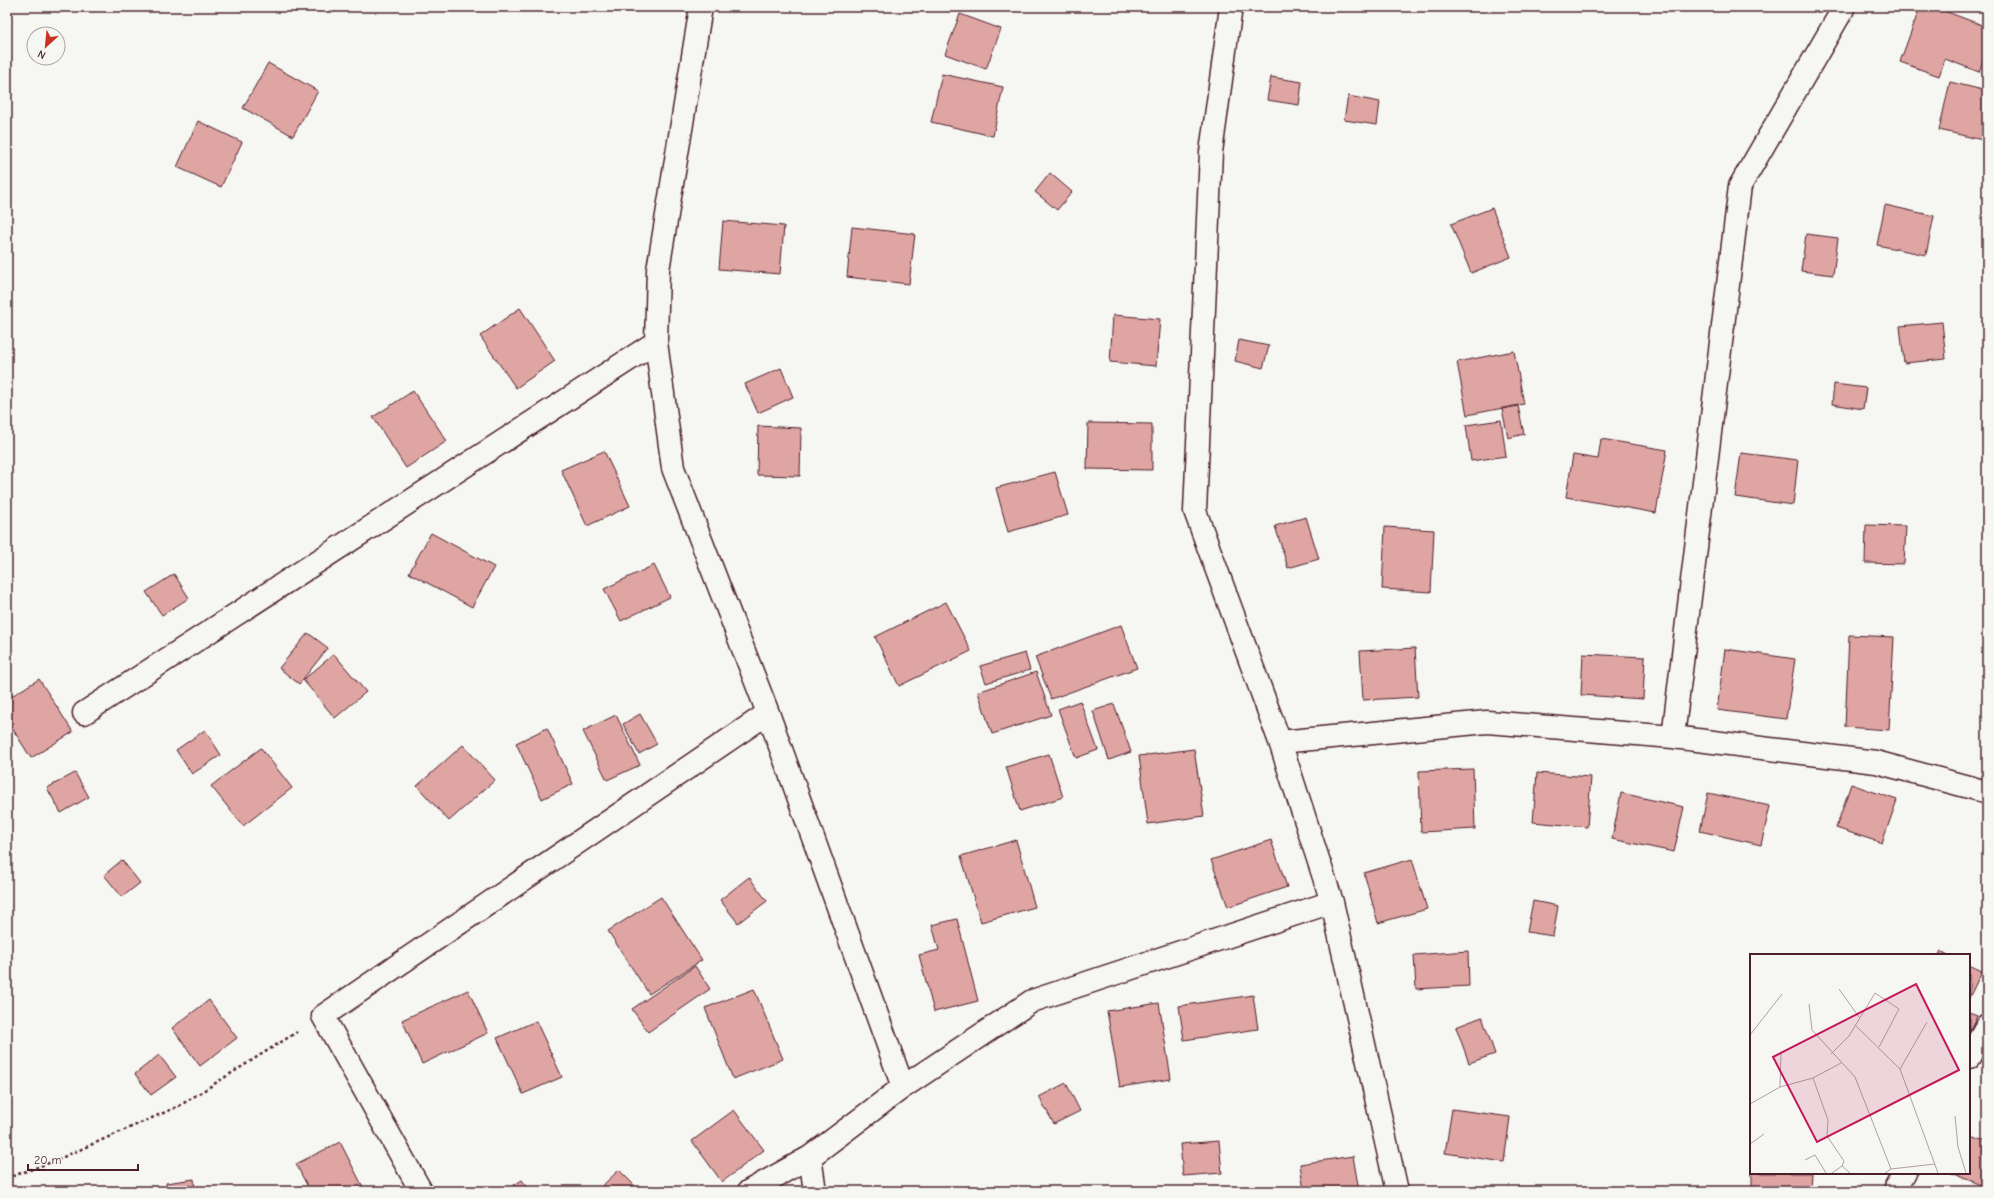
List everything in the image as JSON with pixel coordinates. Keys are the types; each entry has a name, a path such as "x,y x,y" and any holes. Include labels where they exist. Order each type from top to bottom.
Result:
{"street":[{"path":"701,7 658,270 656,342 673,468 768,713 903,1087"},
{"path":"1231,7 1211,152 1195,511 1280,742 1332,902 1397,1191"},
{"path":"1673,737 1740,186 1843,10 1843,7"},
{"path":"84,713 656,342"},
{"path":"421,1191 323,1016 768,713"},
{"path":"1280,742 1487,722 1673,737 1876,762 1987,792"},
{"path":"749,1191 810,1157 903,1087 1032,1001 1332,902"},
{"path":"1970,1055 1987,1025"},
{"path":"810,1157 815,1191"},
{"path":"1895,1191 1904,1174"}],"path":[{"path":"7,1178 52,1162 179,1106 323,1016"}],"building":[{"path":"1920,7 1934,7 1987,27 1987,49 1979,72 1945,59 1939,76 1900,62"},
{"path":"960,14 1001,29 986,69 945,54"},
{"path":"268,63 318,91 293,136 243,108"},
{"path":"942,74 1003,87 993,136 931,122"},
{"path":"1271,77 1302,82 1299,105 1267,100"},
{"path":"1950,82 1987,91 1987,141 1939,130"},
{"path":"1348,96 1380,102 1377,125 1344,120"},
{"path":"198,121 242,142 221,187 177,167"},
{"path":"1050,173 1072,192 1057,210 1035,192"},
{"path":"1885,205 1934,216 1926,255 1877,245"},
{"path":"1492,208 1511,257 1471,273 1451,224"},
{"path":"723,221 784,226 780,274 719,269"},
{"path":"852,227 915,234 909,284 847,277"},
{"path":"1806,234 1838,238 1833,275 1801,271"},
{"path":"520,308 555,361 516,388 480,336"},
{"path":"1113,315 1160,319 1156,366 1110,362"},
{"path":"1942,322 1946,359 1904,363 1900,326"},
{"path":"1239,340 1269,346 1263,368 1235,361"},
{"path":"1514,351 1524,404 1467,415 1457,362"},
{"path":"781,368 793,397 758,413 745,384"},
{"path":"1834,384 1866,388 1863,409 1832,404"},
{"path":"413,391 447,441 406,468 373,417"},
{"path":"1518,406 1524,434 1508,438 1502,409"},
{"path":"1501,420 1506,456 1471,461 1466,425"},
{"path":"1088,423 1152,424 1152,470 1087,469"},
{"path":"758,426 801,428 800,476 757,475"},
{"path":"1601,439 1667,450 1656,513 1566,497 1573,455 1598,459"},
{"path":"604,451 630,506 587,526 561,470"},
{"path":"1741,453 1798,460 1793,505 1735,497"},
{"path":"1055,472 1068,515 1008,532 996,488"},
{"path":"1306,517 1319,559 1288,568 1275,526"},
{"path":"1866,525 1906,526 1904,564 1865,563"},
{"path":"1385,527 1434,530 1431,592 1382,589"},
{"path":"431,533 494,567 472,607 409,573"},
{"path":"654,565 670,597 621,621 604,589"},
{"path":"174,574 189,598 162,615 146,592"},
{"path":"946,602 971,651 899,686 875,637"},
{"path":"1121,625 1137,668 1051,699 1035,657"},
{"path":"308,633 328,648 299,684 279,668"},
{"path":"1849,635 1894,637 1889,730 1845,727"},
{"path":"1415,648 1418,697 1363,700 1360,651"},
{"path":"1725,649 1795,659 1786,719 1717,710"},
{"path":"1025,653 1030,670 986,683 980,666"},
{"path":"334,654 366,692 335,718 303,680"},
{"path":"1583,654 1645,657 1643,699 1581,695"},
{"path":"1036,672 1051,715 992,734 978,692"},
{"path":"39,679 73,732 31,758 7,720 7,699"},
{"path":"1080,701 1098,750 1076,758 1058,709"},
{"path":"1114,704 1131,752 1109,760 1093,711"},
{"path":"640,714 657,744 639,754 623,724"},
{"path":"616,715 640,765 607,780 583,731"},
{"path":"547,728 573,784 542,799 516,743"},
{"path":"205,730 221,755 192,774 176,750"},
{"path":"463,745 495,780 449,821 417,786"},
{"path":"261,748 292,788 243,826 211,786"},
{"path":"1194,749 1204,816 1148,824 1139,756"},
{"path":"1049,754 1063,797 1020,811 1006,767"},
{"path":"1473,769 1475,829 1421,832 1419,771"},
{"path":"75,773 89,797 61,813 47,788"},
{"path":"1537,773 1591,777 1587,827 1533,822"},
{"path":"1851,784 1897,800 1882,843 1836,828"},
{"path":"1621,793 1684,807 1674,852 1612,839"},
{"path":"1708,793 1770,806 1761,845 1700,831"},
{"path":"1016,840 1035,907 981,922 961,856"},
{"path":"1271,840 1287,887 1228,907 1211,860"},
{"path":"1412,859 1427,909 1378,923 1364,873"},
{"path":"122,860 140,883 122,897 104,875"},
{"path":"749,877 767,901 738,923 720,900"},
{"path":"661,897 702,960 649,994 608,931"},
{"path":"1533,901 1558,906 1553,936 1527,932"},
{"path":"957,919 978,1001 934,1012 919,955 939,950 932,925"},
{"path":"1468,951 1469,986 1416,989 1414,955"},
{"path":"1941,951 1946,954 1940,954"},
{"path":"1970,965 1982,971 1970,996"},
{"path":"695,966 710,989 648,1032 632,1009"},
{"path":"754,989 783,1059 733,1079 705,1008"},
{"path":"468,990 488,1033 422,1064 402,1020"},
{"path":"1253,995 1258,1029 1184,1040 1179,1006"},
{"path":"209,1000 237,1038 200,1066 172,1028"},
{"path":"1159,1003 1171,1079 1120,1087 1107,1011"},
{"path":"1970,1012 1977,1015 1970,1030"},
{"path":"1482,1017 1495,1054 1469,1063 1456,1027"},
{"path":"536,1021 562,1077 523,1094 497,1038"},
{"path":"159,1055 176,1077 151,1095 135,1074"},
{"path":"1066,1083 1080,1111 1054,1124 1039,1097"},
{"path":"1452,1109 1510,1117 1504,1162 1445,1153"},
{"path":"734,1110 764,1150 722,1182 692,1141"},
{"path":"1970,1135 1987,1142 1987,1188 1951,1174 1970,1174"},
{"path":"1219,1141 1222,1173 1183,1176 1180,1144"},
{"path":"340,1142 365,1191 310,1191 296,1164"},
{"path":"1353,1156 1359,1191 1304,1191 1300,1164"},
{"path":"619,1170 640,1191 604,1191 600,1188"},
{"path":"1752,1174 1812,1174 1811,1191 1752,1191"},
{"path":"194,1179 195,1191 167,1191 166,1183"},
{"path":"522,1180 530,1191 505,1191"},
{"path":"975,1187 978,1191 969,1191"}]}
